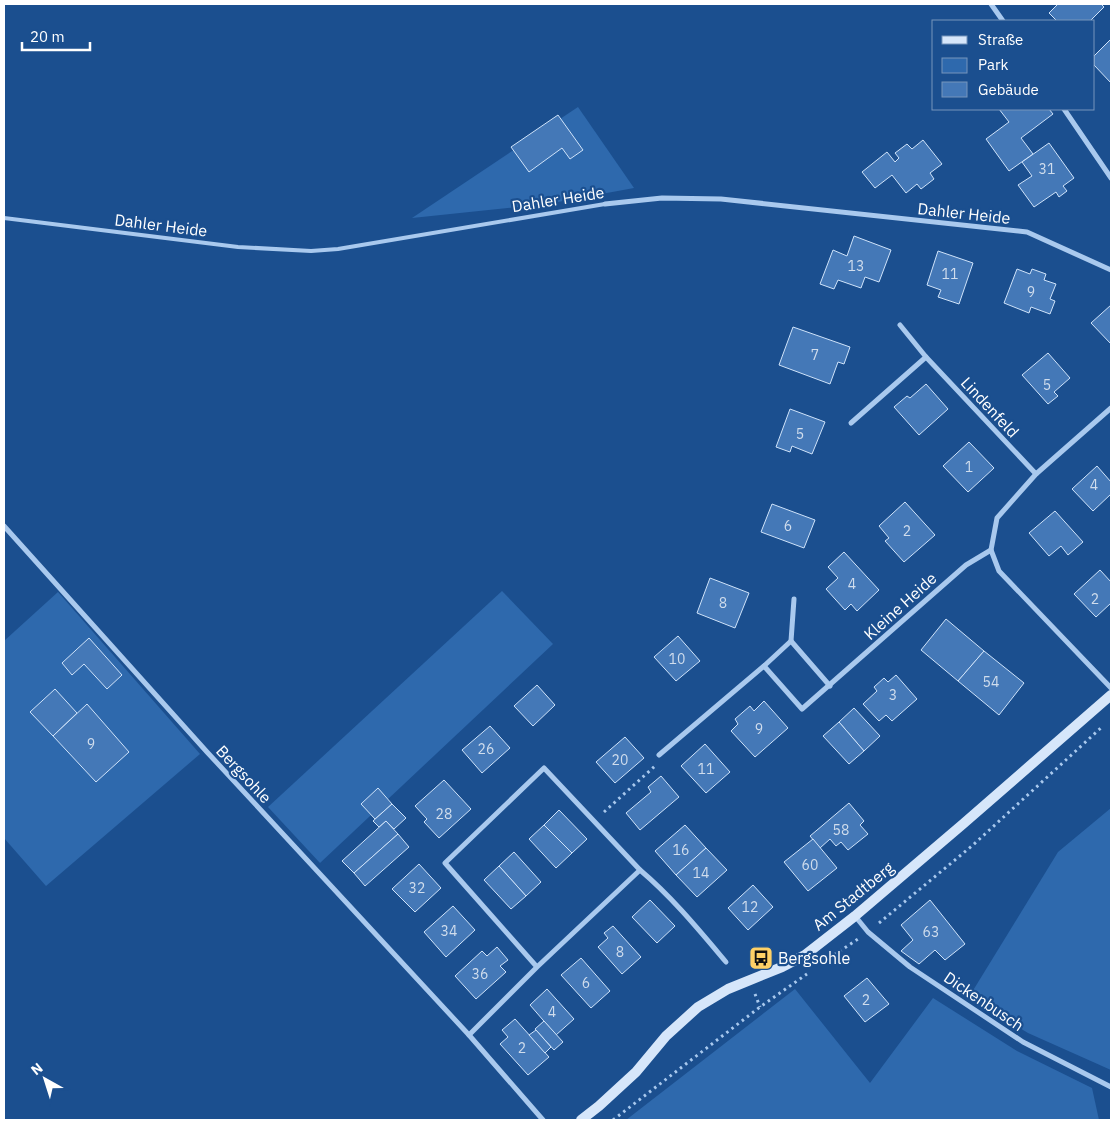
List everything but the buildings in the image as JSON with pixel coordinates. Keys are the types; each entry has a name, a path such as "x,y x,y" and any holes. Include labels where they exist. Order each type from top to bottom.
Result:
{"street":[{"path":"991,4 1002,20"},
{"path":"1065,110 1111,178"},
{"name":"Dahler Heide","path":"605,204 662,198 721,199 1027,232 1111,270"},
{"name":"Lindenfeld","path":"900,325 926,357 1036,474"},
{"path":"851,422 926,357"},
{"path":"1111,408 1036,474 997,518 991,550 999,570 1111,688"},
{"name":"Bergsohle","path":"4,526 207,752 469,1035 543,1120"},
{"name":"Kleine Heide","path":"764,666 802,709 966,565 991,550"},
{"path":"659,755 791,641 794,598"},
{"path":"791,641 830,686"},
{"name":"Am Stadtberg","path":"581,1120 636,1072 666,1036 698,1007 728,989 805,955 855,916 1111,695"},
{"path":"537,966 445,863 544,768 640,870 658,885 726,962"},
{"path":"469,1035 537,966 640,870"},
{"name":"Dickenbusch","path":"855,916 868,932 910,967 1023,1042 1111,1087"}],"lane":[{"name":"Dahler Heide","path":"4,218 238,247 311,250 347,247 605,204"}],"path":[{"path":"830,958 868,932 973,845 1104,725"},
{"path":"594,821 660,761 659,755"},
{"path":"613,1120 760,1007 814,969"}],"green space":[{"path":"578,107 634,188 547,204 412,218"},
{"path":"502,591 553,644 320,863 268,807"},
{"path":"58,592 200,754 46,886 4,838 4,641"},
{"path":"1111,808 1111,1070 1028,1033 969,997 1058,852"},
{"path":"795,989 870,1083 933,998 1017,1051 1092,1088 1099,1120 626,1120"}],"place":[{"name":"Bergsohle","path":"761,958"}]}
